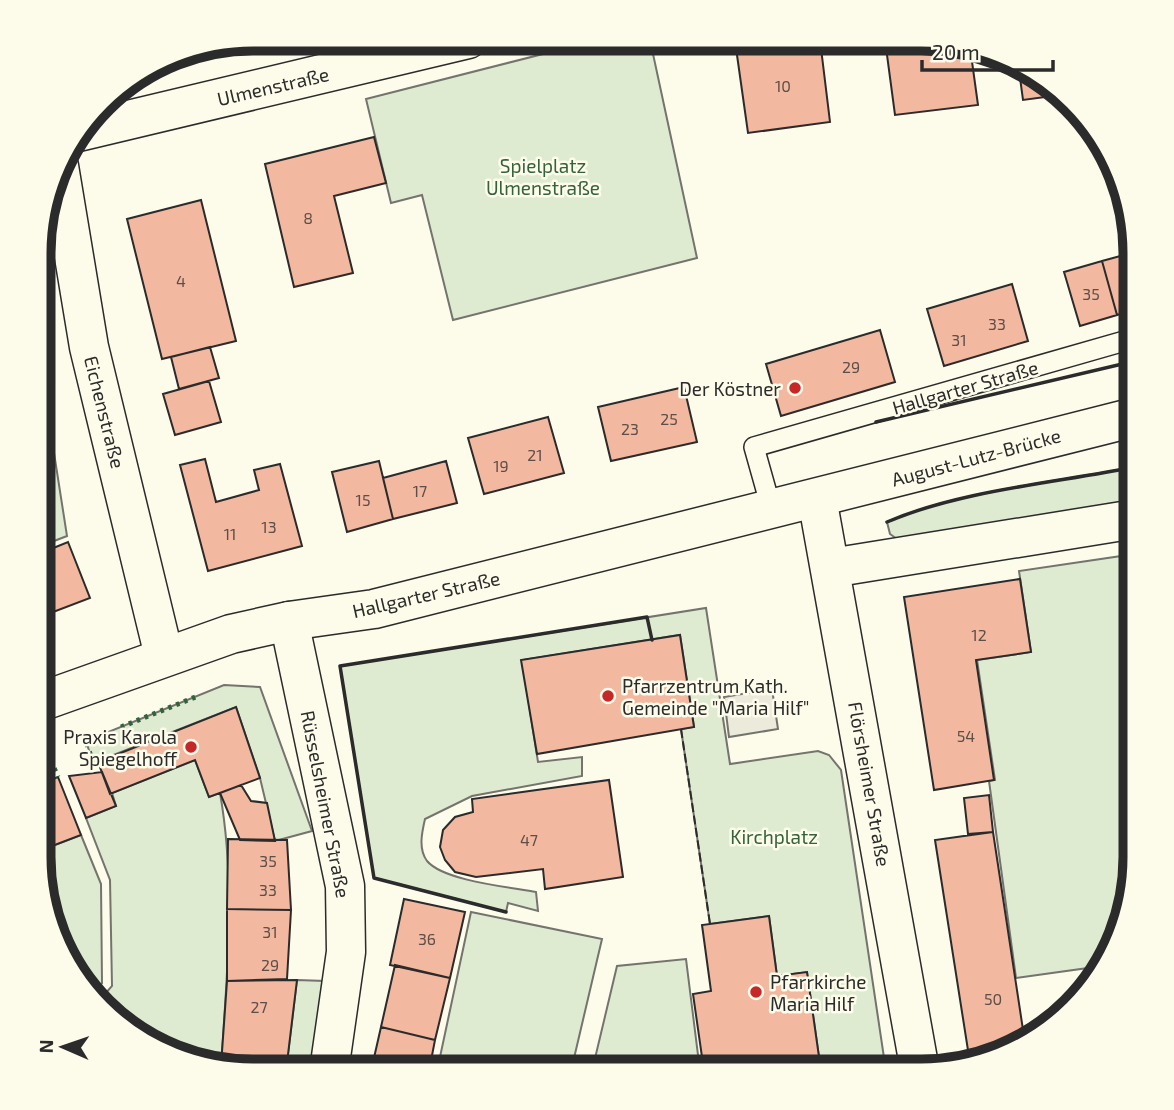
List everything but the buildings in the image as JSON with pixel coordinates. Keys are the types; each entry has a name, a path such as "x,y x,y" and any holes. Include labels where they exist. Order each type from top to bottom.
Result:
{"street":[{"name":"Ulmenstraße","path":"94,128 418,51"},
{"name":"Eichenstraße","path":"62,185 89,347 164,656"},
{"name":"August-Lutz-Brücke","path":"817,498 1123,420"},
{"name":"Hallgarter Straße","path":"51,698 231,634 289,621 374,609 817,498"},
{"name":"Flörsheimer Straße","path":"817,498 918,1059"},
{"path":"831,568 1123,521"},
{"name":"Rüsselsheimer Straße","path":"289,621 345,886 346,952 330,1059"}],"lane":[{"name":"Hallgarter Straße","path":"772,511 754,447 1123,341"}],"green space":[{"name":"Spielplatz Ulmenstraße","path":"555,51 652,51 697,258 453,320 422,195 391,203 366,99"},
{"path":"51,434 67,536 51,542"},
{"path":"1123,469 1123,506 897,539 890,534 887,522 914,512 976,495"},
{"path":"1123,556 1123,871 1113,922 1090,968 1016,978 989,781 995,780 977,660 1031,652 1019,571"},
{"name":"Kirchplatz","path":"706,608 730,764 818,751 829,755 841,770 884,1059 819,1059 807,972 777,976 769,916 710,924 681,729 694,727 680,635 522,660 538,762 582,757 582,776 472,796 425,819 422,835 424,856 435,868 462,878 536,892 538,911 508,903 506,912 374,878 340,666"},
{"path":"224,685 260,687 312,831 275,841 260,778 236,707 93,763 86,741"},
{"path":"195,760 209,797 220,793 229,895 222,1056 188,1049 152,1032 130,1018 105,995 112,986 110,880 86,818 116,806 112,793"},
{"path":"81,835 101,884 102,983 98,987 78,958 61,922 51,871 51,846"},
{"path":"471,912 602,939 574,1059 440,1059"},
{"path":"686,959 698,1059 595,1059 617,966"},
{"path":"297,980 325,981 315,1059 287,1059"}],"shaded area":[{"path":"772,689 778,729 729,737 724,697"}],"hedge":[{"path":"121,727 198,696"},
{"path":"93,763 86,741 109,732"},
{"path":"51,761 58,777"}],"fence":[{"path":"681,729 710,924"}],"wall":[{"path":"876,422 1123,364"},
{"path":"887,522 916,511 977,495 1123,469"},
{"path":"506,912 374,878 340,666 647,617 652,640"}],"place":[{"name":"Der Köstner","path":"795,388"},
{"name":"Pfarrzentrum Kath. Gemeinde \"Maria Hilf\"","path":"608,696"},
{"name":"Praxis Karola Spiegelhoff","path":"191,747"},
{"name":"Pfarrkirche Maria Hilf","path":"756,992"}]}
